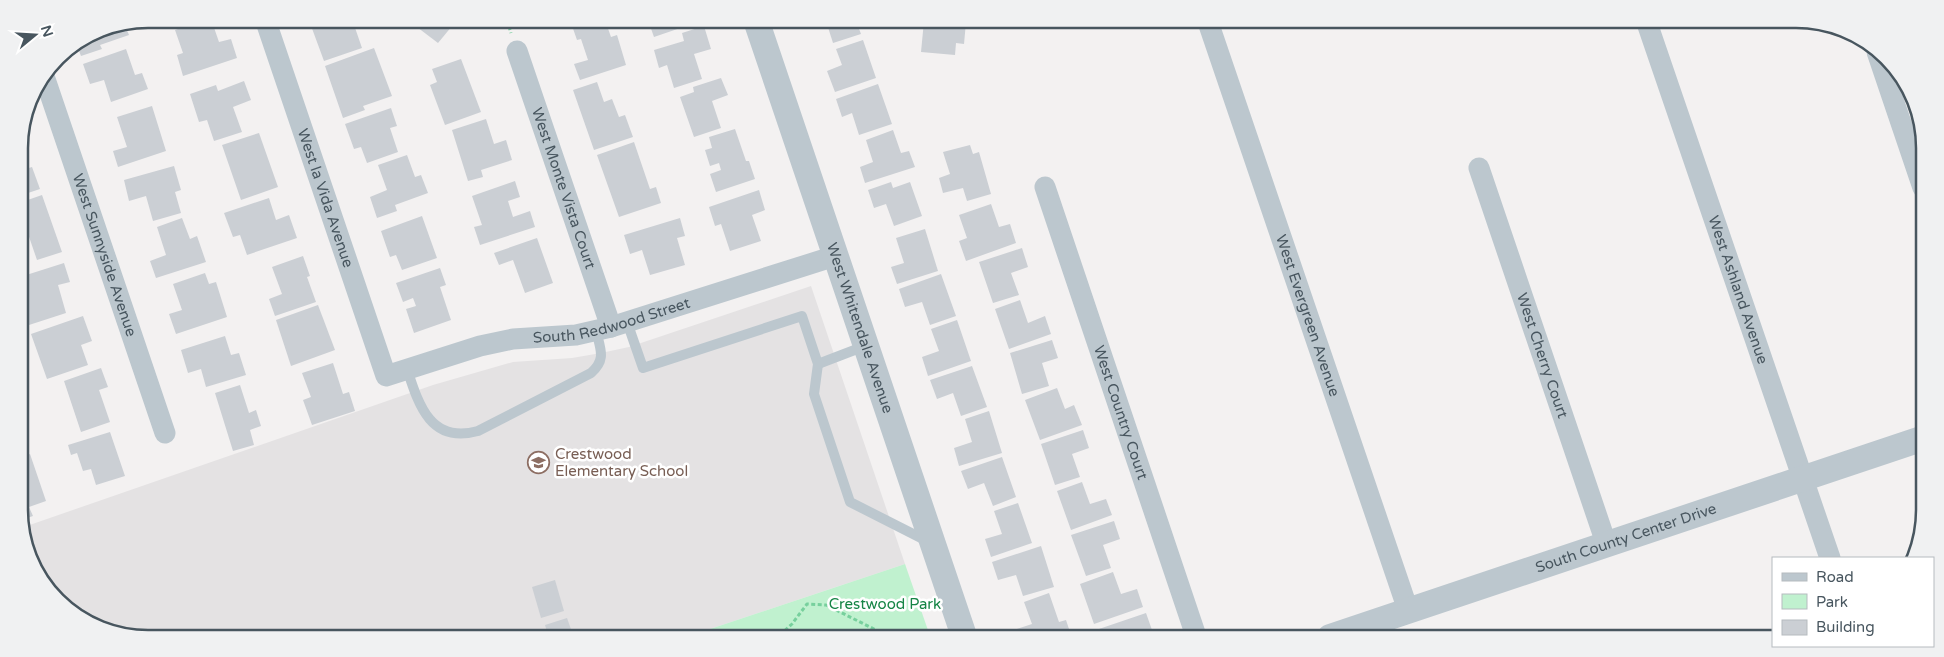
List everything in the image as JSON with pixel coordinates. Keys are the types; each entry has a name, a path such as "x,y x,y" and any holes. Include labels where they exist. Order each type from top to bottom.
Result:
{"street":[{"name":"West la Vida Avenue","path":"268,28 386,376"},
{"name":"West Whitendale Avenue","path":"759,28 834,256 962,630"},
{"name":"West Evergreen Avenue","path":"1210,28 1408,610"},
{"name":"West Ashland Avenue","path":"1649,28 1830,557"},
{"name":"West Monte Vista Court","path":"517,51 611,326"},
{"path":"1880,63 1916,170"},
{"name":"West Sunnyside Avenue","path":"47,84 165,433"},
{"name":"West Cherry Court","path":"1479,168 1606,543"},
{"name":"West Country Court","path":"1045,187 1194,629"},
{"name":"South Redwood Street","path":"386,376 480,346 513,339 576,335 611,326 834,256"},
{"name":"South County Center Drive","path":"1352,629 1916,441"}],"lane":[{"path":"611,326 643,368 802,316 818,364 814,394 850,502 933,544"},
{"path":"407,369 424,411 433,425 450,434 464,435 478,431 592,373 600,365 611,326"},
{"path":"818,364 866,346"}],"path":[{"path":"786,630 807,604 826,606 875,630"}],"shaded area":[{"name":"Crestwood Elementary School","path":"811,286 905,564 708,630 148,630 117,625 102,620 75,605 57,588 48,576 34,548 29,525 433,385 513,362 572,358 629,347"}],"green space":[{"name":"Crestwood Park","path":"905,564 928,630 708,630"}],"building":[{"path":"181,28 214,28 219,42 231,39 237,58 183,76 177,55 183,53 175,30"},
{"path":"312,28 355,28 362,48 324,61"},
{"path":"418,28 450,28 438,43"},
{"path":"573,28 608,28 611,37 617,35 626,65 580,80 574,64 588,60 581,39 577,40"},
{"path":"651,28 680,28 654,37"},
{"path":"705,28 711,49 694,54 702,79 674,88 667,65 659,68 654,50 684,41 682,33"},
{"path":"828,28 859,28 861,34 833,43"},
{"path":"923,28 965,28 964,44 956,43 955,55 921,52"},
{"path":"127,30 129,35 100,45 102,49 81,56 79,50 81,48 102,37"},
{"path":"863,40 876,78 835,92 827,71 842,65 836,49"},
{"path":"374,48 392,96 363,106 365,110 343,118 325,66"},
{"path":"126,49 135,75 142,73 148,89 111,102 104,80 90,84 83,64"},
{"path":"461,59 481,112 445,125 430,85 437,82 432,69"},
{"path":"721,78 728,95 712,101 721,128 694,137 680,97 694,92 693,87"},
{"path":"244,81 251,100 233,107 242,132 214,141 207,120 199,122 190,94 216,85 218,91"},
{"path":"597,82 604,102 612,99 619,117 625,115 633,137 594,150 573,90"},
{"path":"878,84 892,124 859,135 852,113 842,117 836,99"},
{"path":"152,106 166,151 118,167 113,151 127,147 117,117"},
{"path":"391,108 397,126 390,128 398,152 367,163 361,147 354,149 345,124"},
{"path":"486,119 494,144 506,140 512,160 481,170 483,177 468,181 452,130"},
{"path":"735,129 746,161 749,161 755,179 716,192 710,174 721,170 719,163 710,166 705,150 712,148 709,137"},
{"path":"893,130 901,153 909,151 915,167 865,183 860,167 873,162 866,140"},
{"path":"259,133 278,187 241,200 222,145"},
{"path":"634,142 650,189 656,187 661,203 619,217 597,155"},
{"path":"970,145 973,154 979,152 991,194 967,201 963,188 943,193 939,178 950,174 943,152"},
{"path":"407,155 415,177 421,175 428,193 395,205 397,211 377,218 370,197 387,190 378,165"},
{"path":"174,166 181,190 175,192 181,213 153,221 146,196 129,201 124,180"},
{"path":"32,167 40,189 28,193 28,168"},
{"path":"515,181 520,197 508,201 513,217 530,211 535,227 480,245 474,227 482,225 472,196"},
{"path":"891,182 893,188 910,182 922,216 894,226 886,204 874,208 868,190"},
{"path":"759,190 765,210 752,215 761,241 730,251 721,224 715,226 709,207"},
{"path":"42,195 62,252 37,260 28,234 28,200"},
{"path":"269,198 276,220 289,215 297,238 247,255 240,235 233,237 224,213"},
{"path":"991,204 999,227 1010,224 1016,243 966,261 959,241 967,238 959,215"},
{"path":"422,216 437,258 402,270 396,255 390,257 381,231"},
{"path":"182,218 190,239 197,236 206,262 156,278 150,261 166,255 157,227"},
{"path":"680,218 685,236 677,238 685,265 650,275 642,250 630,254 624,235"},
{"path":"925,229 938,271 897,284 891,267 904,263 896,238"},
{"path":"537,238 553,283 525,293 513,260 499,265 494,253"},
{"path":"1022,248 1028,267 1011,273 1019,295 993,303 979,262"},
{"path":"303,256 310,276 307,277 316,302 275,316 269,299 282,294 272,267"},
{"path":"64,263 70,282 58,285 66,313 29,325 28,274"},
{"path":"440,268 446,285 440,287 451,320 414,333 406,309 416,306 413,298 403,302 396,283"},
{"path":"205,273 209,284 216,282 227,317 176,334 169,314 182,310 173,284"},
{"path":"941,274 956,316 930,325 922,302 905,307 899,289"},
{"path":"1020,300 1028,323 1045,316 1051,334 1009,349 995,309"},
{"path":"318,305 335,350 291,366 276,320"},
{"path":"83,316 92,341 81,345 88,365 47,379 31,334"},
{"path":"957,320 971,361 928,376 922,357 939,351 931,329"},
{"path":"225,336 231,355 239,353 246,375 206,387 201,369 188,373 181,350"},
{"path":"1052,340 1058,358 1042,363 1049,386 1022,394 1010,353"},
{"path":"333,363 343,394 349,392 355,411 312,425 303,400 311,397 302,373"},
{"path":"972,366 987,407 961,416 953,393 937,399 930,380"},
{"path":"101,368 108,387 99,390 110,422 81,432 64,381"},
{"path":"240,385 249,413 256,410 261,426 250,430 254,445 233,451 215,393"},
{"path":"1057,388 1065,409 1074,405 1082,425 1040,440 1025,400"},
{"path":"989,411 1002,453 959,466 954,448 972,442 965,419"},
{"path":"1083,430 1089,448 1072,454 1080,477 1055,485 1041,444"},
{"path":"110,432 125,476 96,485 91,469 83,471 77,453 71,455 68,445"},
{"path":"30,454 46,501 29,507 33,516 28,518 28,517 28,455"},
{"path":"1002,457 1016,497 993,506 984,483 968,489 961,471"},
{"path":"1082,482 1090,504 1106,499 1112,515 1071,530 1057,491"},
{"path":"1018,503 1032,543 991,557 985,539 1002,534 994,511"},
{"path":"1114,521 1120,539 1103,545 1111,568 1086,576 1071,535"},
{"path":"1041,546 1054,587 1023,596 1016,575 998,580 992,562"},
{"path":"1113,572 1121,594 1137,589 1143,607 1094,624 1080,584"},
{"path":"555,580 564,611 541,618 532,587"},
{"path":"1049,593 1059,622 1066,620 1069,629 1016,629 1032,624 1024,602"},
{"path":"1146,613 1152,629 1098,629"},
{"path":"567,618 571,630 546,630 545,625"}],"place":[{"name":"Crestwood Elementary School","path":"539,463"}]}
